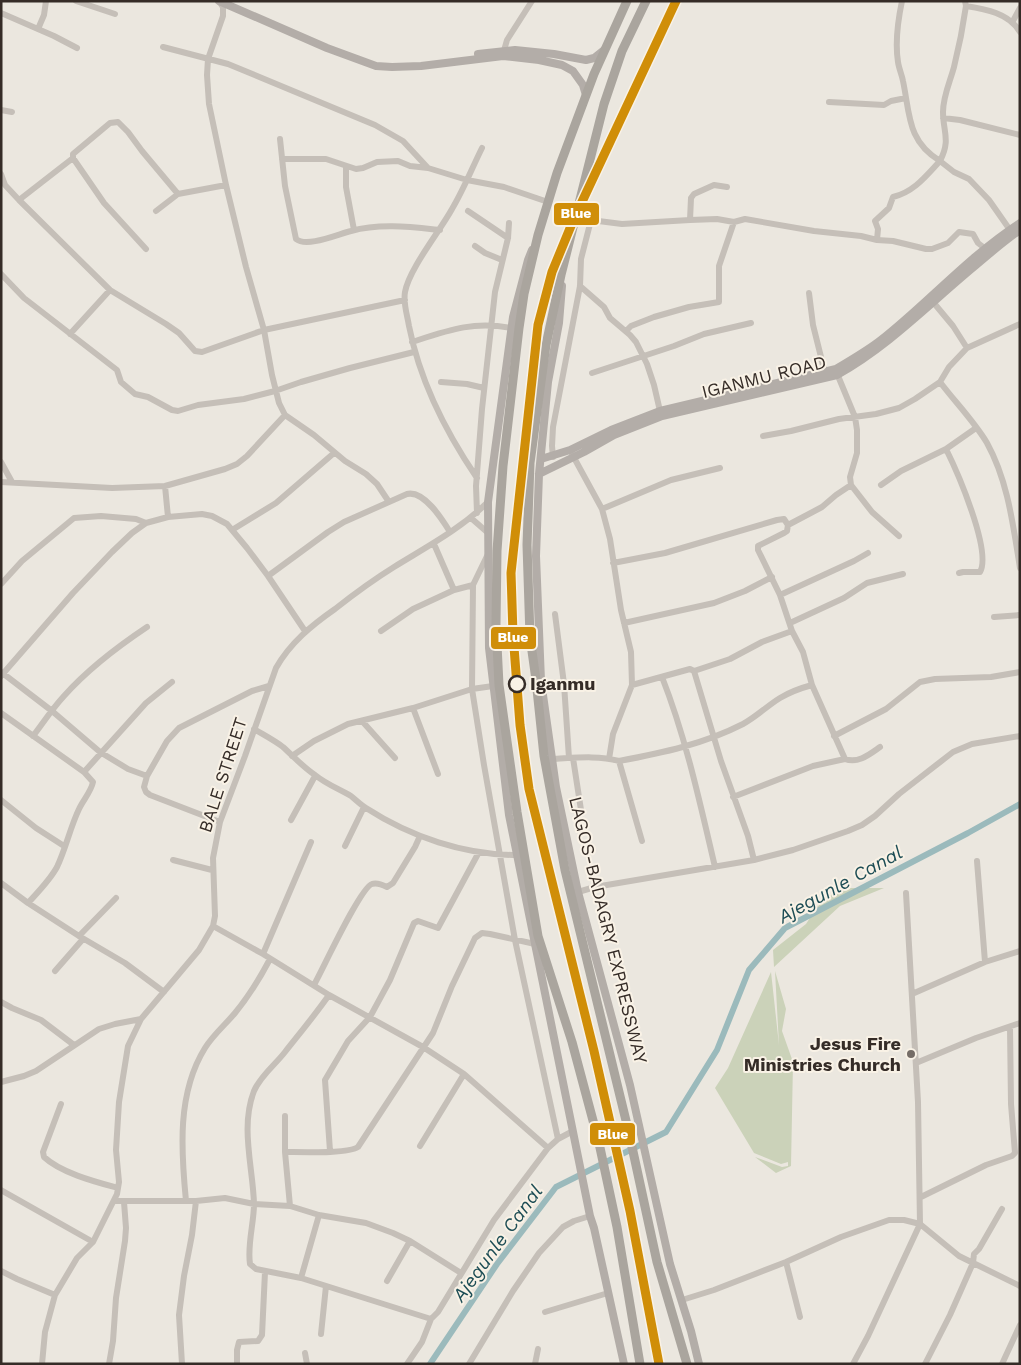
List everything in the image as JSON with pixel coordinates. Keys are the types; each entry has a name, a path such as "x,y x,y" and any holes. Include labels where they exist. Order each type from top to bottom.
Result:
{"highway":[{"path":"627,1 586,95 548,202 524,294 518,328 503,466 497,551 496,624 499,686 517,812 538,936 572,1042 599,1143 617,1227 640,1364"},
{"name":"LAGOS-BADAGRY EXPRESSWAY","path":"646,1 622,51 606,97 560,275 546,344 530,463 527,546 530,636 544,756 565,870 629,1133 657,1262 687,1364"}],"main road":[{"path":"219,1 314,39"},
{"path":"231,1 361,61 384,67 421,66 503,53 554,54 586,60 594,58 604,50"},
{"path":"503,53 566,66 577,76 586,95"},
{"name":"IGANMU ROAD","path":"541,459 572,454 662,416 836,372 862,361 885,344 1020,223"},
{"name":"IGANMU ROAD","path":"539,474 612,430 660,411 739,391 836,372 882,339 988,251 1020,230"},
{"path":"538,235 528,260 511,328 488,502 488,648 510,815 584,1188 624,1364"},
{"name":"LAGOS-BADAGRY EXPRESSWAY","path":"560,275 562,287 559,323 548,382 539,474 536,556 541,681 556,788 578,892 630,1085 670,1264 692,1331 699,1364"}],"street":[{"path":"38,28 44,15 46,1"},
{"path":"76,1 115,14"},
{"path":"219,1 223,7 223,16 208,59 209,104 246,268 264,330 275,391 285,415 314,435 334,453 366,474 377,484 389,502"},
{"path":"503,53 507,40 532,1"},
{"path":"902,1 898,22 898,64 903,79 908,117 918,140 928,154 940,160 954,172 969,179 989,200 1010,230"},
{"path":"877,240 878,229 875,221 889,208 893,197 904,195 916,186 940,160 946,150 943,100 955,62 965,4 994,13 1012,22 1020,32"},
{"path":"223,16 236,8"},
{"path":"1012,22 1020,8"},
{"path":"1,14 38,28 77,48"},
{"path":"163,47 208,59 257,76 386,130 403,141 428,168"},
{"path":"829,102 884,105 891,101 906,98"},
{"path":"1,110 12,112"},
{"path":"943,118 960,120 1020,135"},
{"path":"18,200 73,158 73,154 110,123 118,122 178,194"},
{"path":"280,139 285,186 296,238 300,242 305,243 354,230 382,226 440,230"},
{"path":"477,478 461,454 435,405 414,352 405,291 410,277 440,230 482,148"},
{"path":"73,158 104,203 146,249"},
{"path":"282,159 326,159 356,169 377,162 398,161 410,166 428,168 467,180 504,187 548,202"},
{"path":"346,166 346,187 354,230"},
{"path":"1,174 3,187 110,290 179,333 198,352 264,330 405,300"},
{"path":"156,211 178,194 226,185"},
{"path":"690,220 691,198 694,194 714,185 727,187"},
{"path":"468,211 508,238"},
{"path":"575,218 622,224 717,219 734,222 752,219 814,231 893,241 907,246 932,249 948,242 959,232 965,232 973,234 978,243 988,251"},
{"path":"553,457 552,427 580,286 581,259 591,220"},
{"path":"626,331 631,326 654,317 689,307 718,302 719,266 734,222"},
{"path":"476,513 484,388 496,287 508,238 509,223"},
{"path":"475,246 485,253 502,260"},
{"path":"1,274 24,298 116,370 121,382 135,394 172,410 178,411 198,405 244,399 414,352"},
{"path":"580,286 604,307 616,324 636,342 654,385 660,411"},
{"path":"70,334 110,290"},
{"path":"809,293 813,325 824,373"},
{"path":"933,302 953,326 967,348"},
{"path":"592,372 674,346 704,334 751,323"},
{"path":"412,342 473,325 492,324 511,328"},
{"path":"763,436 899,408 940,382 949,367 967,348 1020,324"},
{"path":"836,372 855,417 858,440 857,453 850,477 851,485 872,512 899,536"},
{"path":"442,382 467,384 484,388"},
{"path":"940,382 986,441 1001,474 1016,525 1020,568"},
{"path":"1,482 112,488 165,486 237,464 247,456 285,415"},
{"path":"880,485 901,471 946,449 976,428"},
{"path":"946,449 961,480 974,518 983,556 980,572 963,572 959,574"},
{"path":"232,530 276,503 334,453"},
{"path":"572,454 602,509 631,652 632,685 613,734 609,758"},
{"path":"1,462 12,482"},
{"path":"602,509 671,480 720,468"},
{"path":"845,759 812,685 803,652 792,630 772,577 758,552 758,546 784,533 788,525 822,507 851,485"},
{"path":"165,486 168,517"},
{"path":"268,576 344,522 413,492 432,507 444,521 450,532"},
{"name":"BALE STREET","path":"42,1364 45,1332 55,1295 77,1258 93,1242 115,1201 118,1188 116,1150 121,1082 128,1046 141,1019 199,950 213,926 215,916 212,870 220,822 269,686 282,658 306,631 366,585 434,544 471,518 488,502"},
{"path":"147,776 128,769 100,752 52,711 2,674 93,571 132,533 146,523 168,517 202,514 220,519 232,530 268,576 306,631"},
{"path":"1,584 22,561 74,518 101,516 146,523"},
{"path":"471,518 487,532"},
{"path":"613,562 665,553 777,520 784,519 788,525"},
{"path":"434,544 454,590"},
{"path":"780,595 854,562 868,553"},
{"path":"488,554 473,585 472,689 514,940 558,1139"},
{"path":"790,622 844,598 867,583 903,574"},
{"path":"624,623 714,603 745,591 772,577"},
{"path":"381,631 413,609 454,590 473,585"},
{"path":"555,614 571,758 581,810"},
{"path":"994,617 1020,614"},
{"path":"32,736 64,696 118,646 147,627"},
{"path":"694,672 730,659 762,642 792,630"},
{"path":"632,685 690,669 694,672 733,797 748,836 754,860"},
{"path":"834,736 886,709 920,682 935,679 992,677 1020,672"},
{"path":"662,676 674,708 685,747 715,867"},
{"path":"84,772 146,703 172,682"},
{"path":"552,759 609,758 619,761 685,747 715,737 744,723 780,698 795,690 812,685"},
{"path":"220,822 150,795 146,792 144,786 147,776 167,741 179,728 252,691 269,686"},
{"path":"292,756 335,728 413,708 472,689 493,686"},
{"path":"413,708 438,774"},
{"path":"1,713 84,772 93,782 92,788 80,808 52,875 28,903"},
{"path":"362,721 396,758"},
{"path":"254,730 271,738 315,776 352,797 364,807 420,836 480,852 518,855"},
{"path":"578,892 595,887 754,860 793,850 848,831 862,825 875,816 899,794 953,752 972,744 1020,736"},
{"path":"733,797 805,769 845,759 850,761 866,757 880,747"},
{"path":"619,761 642,841"},
{"path":"291,820 315,776"},
{"path":"1,800 36,828 64,846"},
{"path":"345,846 364,807"},
{"path":"314,985 350,914 364,891 374,883 387,887 393,883 416,847 420,836"},
{"path":"263,954 311,842"},
{"path":"330,1151 326,1080 348,1041 370,1017 390,980 414,923 418,921 436,928 440,925 480,852"},
{"path":"173,860 212,870"},
{"path":"977,861 985,962"},
{"path":"1,882 28,903 81,938 125,963 164,992"},
{"path":"853,1364 920,1224 921,1196 916,1064 906,893"},
{"path":"55,971 116,898"},
{"path":"213,926 329,995 423,1047 464,1074 548,1148"},
{"path":"285,1152 355,1150 358,1148 433,1033 475,938 482,933 536,944"},
{"path":"912,994 985,962 1020,951"},
{"path":"186,1200 182,1135 191,1077 206,1047 245,1001 270,959"},
{"path":"329,995 286,1051 260,1079 254,1091 249,1112 248,1131 248,1151 254,1204 249,1261 252,1268 301,1278 431,1320"},
{"path":"1,1002 41,1020 74,1045"},
{"path":"1,1082 36,1071 99,1029 141,1019"},
{"path":"916,1064 976,1038 1020,1023"},
{"path":"921,1196 986,1165 1012,1156 1015,1152 1011,1104 1010,1027"},
{"path":"420,1146 464,1074"},
{"path":"61,1104 43,1152 44,1157 50,1162 87,1180 118,1188"},
{"path":"285,1116 285,1152 290,1206"},
{"path":"407,1364 422,1342 431,1320 438,1312 500,1212 548,1148 558,1139 573,1131"},
{"path":"1,1190 93,1242"},
{"path":"115,1201 196,1201 224,1198 254,1204 290,1206 319,1215 366,1223 393,1232 461,1273"},
{"path":"182,1364 179,1315 196,1201"},
{"path":"109,1364 113,1341 116,1298 125,1242 124,1202"},
{"path":"925,1364 950,1315 973,1263 974,1254 979,1249 1002,1209"},
{"path":"301,1278 319,1215"},
{"path":"469,1364 513,1291 539,1253 563,1227 590,1216"},
{"path":"682,1300 714,1290 786,1262 841,1237 889,1220 904,1220 920,1224 950,1249 973,1263 1020,1286"},
{"path":"387,1281 410,1241"},
{"path":"786,1262 800,1316"},
{"path":"1,1271 55,1295"},
{"path":"237,1364 239,1342 258,1341 262,1335 265,1272"},
{"path":"321,1334 326,1286"},
{"path":"545,1312 608,1292"},
{"path":"1002,1364 1020,1325"},
{"path":"535,1364 538,1349"},
{"path":"304,1354 307,1364"}],"green space":[{"path":"839,888 884,888 840,906 774,967 773,950 806,924 817,907"},
{"path":"775,971 786,1009 782,1031 793,1062 791,1166 776,1173 755,1157 782,1167 788,1166 788,1162 781,1164 754,1153 715,1088 728,1068 771,972 779,1045"}],"waterway":[{"name":"Ajegunle Canal","path":"430,1364 497,1264 556,1187 666,1132 717,1050 749,970 785,928 1020,804"}],"transit line":[{"name":"Blue","path":"659,1364 630,1211 594,1051 529,789 520,725 513,634 511,573 538,325 552,272 573,221 676,1"}],"place":[{"name":"Iganmu","path":"517,684"},
{"name":"Jesus Fire Ministries Church","path":"911,1054"}]}
